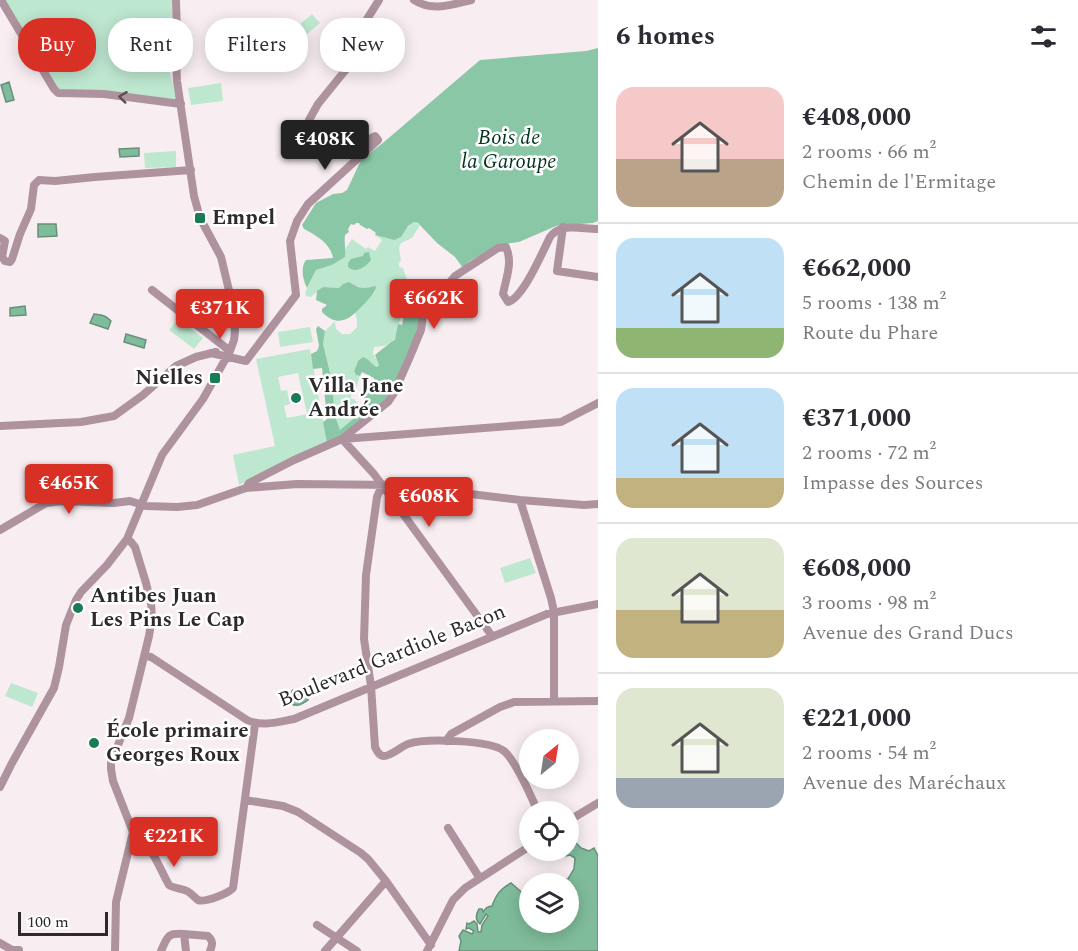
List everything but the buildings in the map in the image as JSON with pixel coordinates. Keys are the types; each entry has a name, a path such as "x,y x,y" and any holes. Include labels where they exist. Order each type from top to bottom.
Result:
{"street":[{"path":"1,0 58,93 104,94 181,104"},
{"path":"0,787 54,688 66,625 76,600 85,587 107,566 127,539 162,455 203,399 228,354 235,334 232,303 221,257 201,218 194,196 176,58 176,0"},
{"path":"0,426 81,422 114,416 176,366 196,357 224,351 246,361 296,295 290,241 297,221 308,204 378,140 375,136 348,150 335,150 317,137 309,120 318,104 352,62 357,35 379,0"},
{"path":"414,0 423,6 441,8 471,0"},
{"path":"0,238 5,241 2,257 5,261 10,262 31,209 34,185 39,180 55,181 190,171"},
{"path":"246,489 249,483 342,439 388,402 421,330 423,315 455,276 498,248 506,247 510,255 510,266 503,294 508,303 512,302 522,291 554,231 563,228 598,229"},
{"path":"563,228 556,271 598,277"},
{"path":"152,290 228,354"},
{"path":"342,439 561,422 598,403"},
{"path":"342,439 374,474 492,636"},
{"path":"0,530 46,503 63,501 114,504 130,501 146,506 177,507 197,505 246,489 297,484 382,485 520,500 598,504"},
{"path":"382,485 377,496 366,575 364,639 371,686 375,747 378,753 388,756 397,749 419,741 494,745 510,758 532,801"},
{"path":"520,500 554,612 554,701"},
{"path":"115,951 116,902 133,832 116,789 111,769 114,754 129,718 152,618 151,603 135,548 127,539"},
{"name":"Boulevard Gardiole Bacon","path":"144,656 151,657 255,724 294,719 554,612 598,604"},
{"path":"446,741 451,734 500,706 514,702 598,700"},
{"path":"133,832 140,836 173,888 189,892 197,899 204,901 230,892 233,888 255,724"},
{"path":"245,800 283,806 298,812 368,859 386,881 429,948"},
{"path":"579,814 598,803"},
{"path":"448,828 479,877"},
{"path":"429,948 453,900 479,877 519,853"},
{"path":"325,951 386,881"},
{"path":"317,925 357,951"},
{"path":"161,951 168,936 172,933 208,936 213,946 210,951"},
{"path":"184,934 186,951"},
{"path":"0,943 12,950 20,950"}],"shaded area":[{"path":"4,0 172,0 172,18 108,18 108,72 170,72 177,99 176,101 60,92 48,72 96,72 96,18 18,18 18,23"},
{"path":"312,14 320,23 308,33 308,18"},
{"path":"9,82 14,100 6,102 1,85"},
{"path":"221,83 223,101 191,105 188,88"},
{"path":"139,148 139,156 120,157 119,149"},
{"path":"176,151 176,167 145,168 144,153"},
{"path":"414,222 420,225 412,238 401,243 399,248 401,260 399,267 403,268 408,283 405,289 411,302 409,306 399,305 397,313 401,315 395,340 384,346 374,347 373,353 379,365 377,367 358,361 354,371 360,376 351,399 354,399 364,411 340,431 333,406 333,385 323,344 325,331 335,321 336,329 342,334 350,334 357,327 355,313 375,292 357,286 323,287 311,297 306,296 305,293 316,270 332,265 344,257 346,248 352,239 366,249 368,247 375,251 382,240 375,235 394,240"},
{"path":"38,224 56,224 57,236 38,237"},
{"path":"25,306 26,315 10,316 10,308"},
{"path":"94,314 105,316 111,321 108,329 90,323"},
{"path":"178,319 203,338 194,349 169,330"},
{"path":"310,327 313,342 280,347 278,332"},
{"path":"126,334 146,340 144,348 124,342"},
{"path":"310,349 327,443 239,485 233,455 275,446 256,359","holes":["298,373 307,414 287,418 284,406 290,404 287,390 281,391 278,377"]},
{"path":"530,558 536,573 505,583 500,568"},
{"path":"11,683 38,693 32,707 5,696"},
{"path":"293,690 300,695 307,694 308,700 298,705 291,704"},
{"path":"579,846 589,851 594,848 598,856 598,951 459,951 461,941 459,936 463,930 472,934 474,931 466,929 467,923 474,921 478,932 481,932 482,925 488,916 486,914 480,924 476,917 479,909 483,912 492,906 499,893 511,883 519,890 519,933 579,933 579,873 572,873 575,861 579,861"}],"green space":[{"name":"Bois de la Garoupe","path":"598,48 598,221 556,226 519,242 498,245 470,261 463,268 455,257 437,243 418,223 414,222 408,226 401,237 394,240 375,235 376,233 359,223 351,224 349,232 345,235 345,257 332,265 316,270 307,288 303,274 306,260 333,258 326,244 304,229 302,225 316,203 347,190 361,160 480,60"},
{"path":"369,252 371,260 364,267 354,270 348,267 351,259"},
{"path":"349,282 362,288 376,286 375,291 351,317 340,321 334,320 322,312 327,305 316,300 317,291 323,287 339,288"},
{"path":"408,283 425,286 434,293 435,299 423,315 394,393 342,439 327,443 323,422 327,419 322,368 313,369 311,354 317,351 319,346 316,329 318,326 325,331 323,344 333,385 334,412 340,430 363,411 361,409 366,407 366,400 361,395 365,382 372,385 375,383 374,378 362,372 360,376 356,375 354,371 358,361 363,357 377,367 379,365 375,355 395,340 398,324 402,325 404,316 409,316 411,313 409,306 411,302 405,289"}],"place":[{"name":"Empel","path":"200,218"},
{"name":"Nielles","path":"215,378"},
{"name":"Villa Jane Andrée","path":"296,398"},
{"name":"Antibes Juan Les Pins Le Cap","path":"78,608"},
{"name":"École primaire Georges Roux","path":"94,743"}]}
